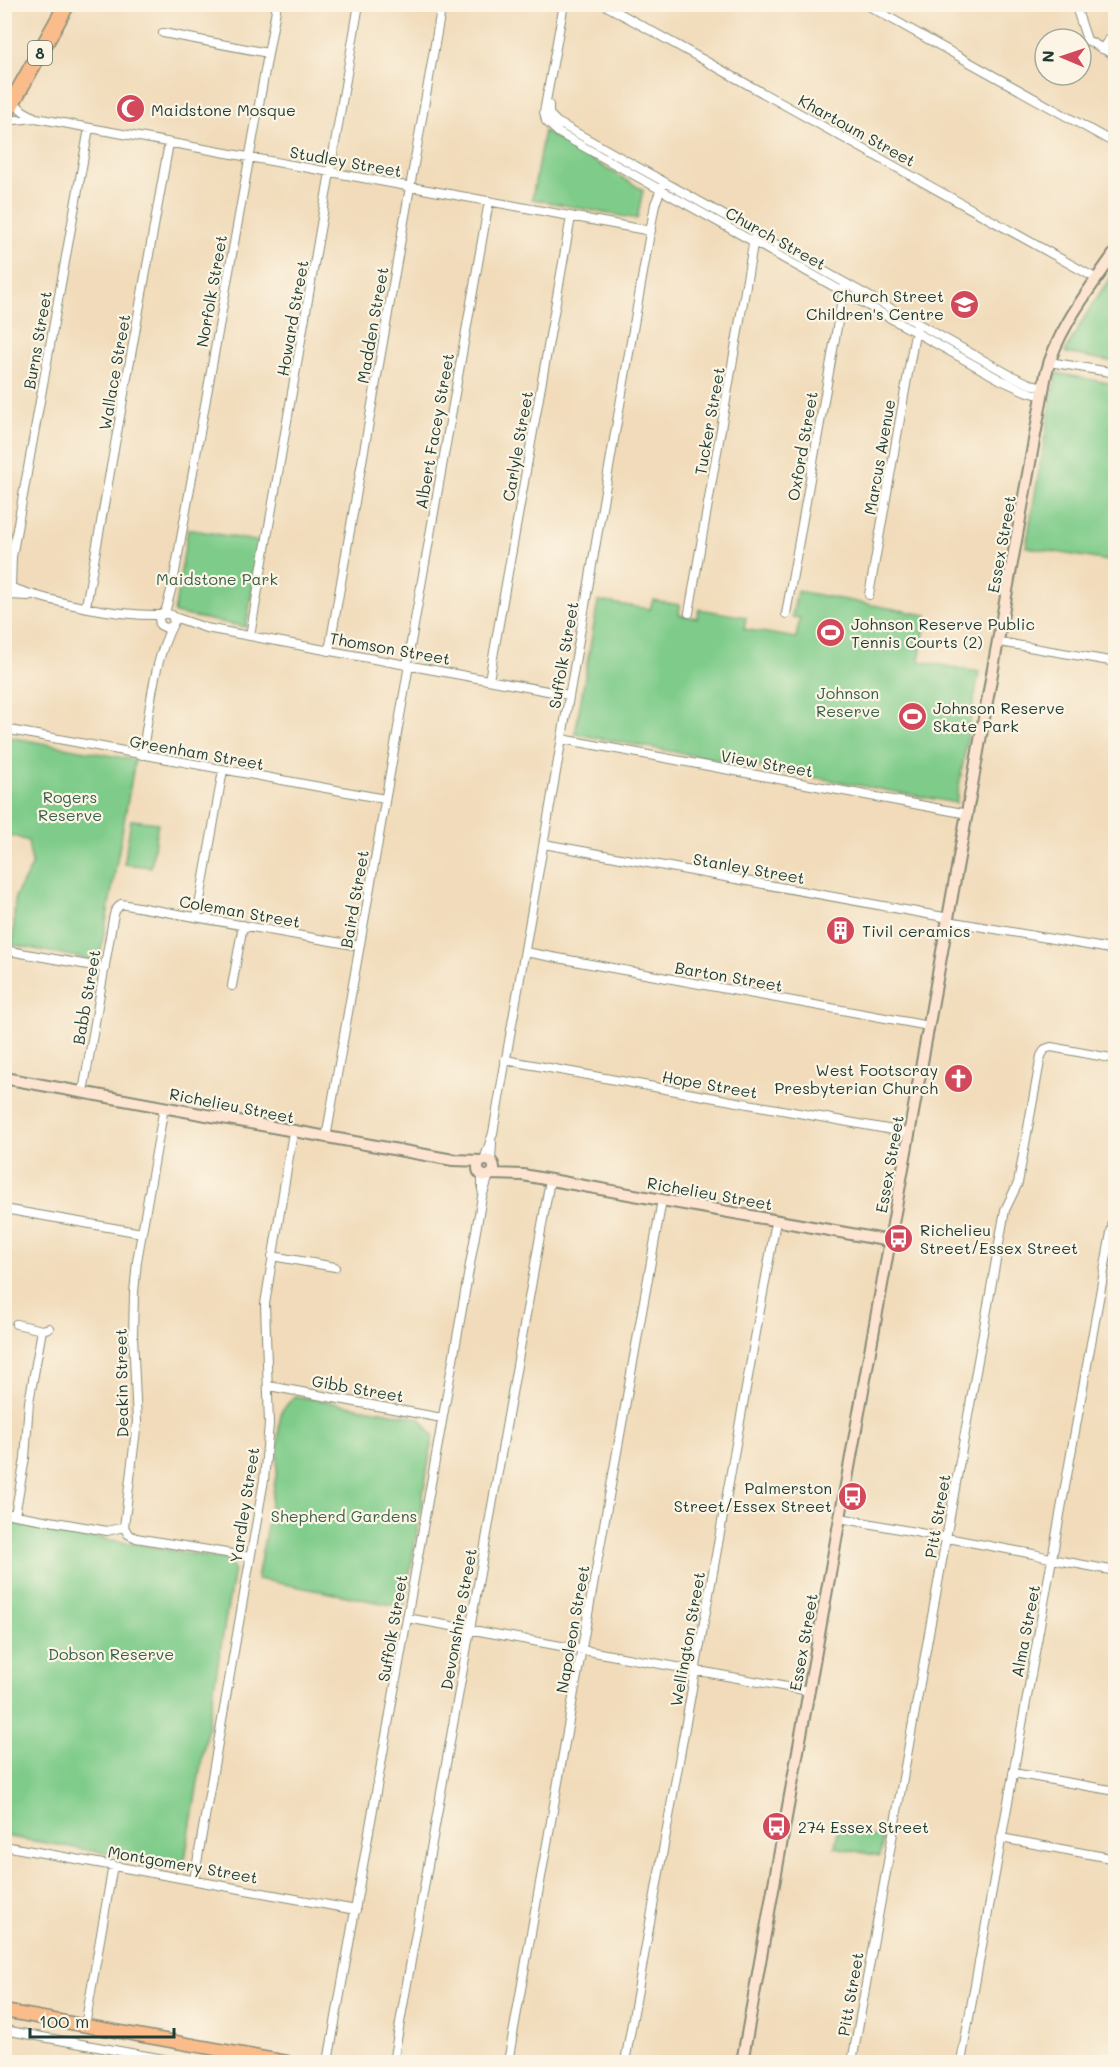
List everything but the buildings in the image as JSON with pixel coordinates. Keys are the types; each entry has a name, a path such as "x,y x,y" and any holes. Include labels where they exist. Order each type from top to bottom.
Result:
{"highway":[{"name":"8","path":"4,119 11,100 67,4"}],"main road":[{"path":"4,2011 85,2025 242,2058 287,2062"}],"street":[{"name":"Norfolk Street","path":"142,755 277,4"},
{"name":"Howard Street","path":"250,636 358,4"},
{"name":"Madden Street","path":"328,651 442,4"},
{"name":"Church Street","path":"564,4 547,106 549,114 557,122 662,186 754,238 1043,391"},
{"name":"Khartoum Street","path":"603,4 1097,279"},
{"path":"865,4 1116,144"},
{"path":"1075,4 1084,36 1091,43 1116,56"},
{"path":"1102,49 1116,29"},
{"path":"163,33 268,52"},
{"name":"Studley Street","path":"11,100 23,111 36,118"},
{"name":"Studley Street","path":"4,119 36,118 651,231"},
{"name":"Burns Street","path":"4,606 88,128"},
{"name":"Wallace Street","path":"86,606 169,143"},
{"name":"Suffolk Street","path":"328,2062 655,204 662,186"},
{"name":"Albert Facey Street","path":"408,665 489,201"},
{"name":"Carlyle Street","path":"489,680 571,217"},
{"name":"Tucker Street","path":"689,613 754,238"},
{"name":"Essex Street","path":"742,2062 1043,391 1049,362 1065,329 1116,251"},
{"name":"Church Street","path":"844,287 915,332 1014,386 1043,391"},
{"name":"Oxford Street","path":"786,614 844,287"},
{"name":"Marcus Avenue","path":"869,595 917,323"},
{"path":"1049,362 1116,373"},
{"name":"Thomson Street","path":"8,590 570,695"},
{"path":"999,642 1116,662"},
{"name":"Baird Street","path":"326,1138 408,665"},
{"name":"Greenham Street","path":"4,729 385,799"},
{"name":"View Street","path":"562,739 968,814"},
{"path":"197,917 223,770"},
{"name":"Stanley Street","path":"544,844 1116,950"},
{"name":"Coleman Street","path":"118,907 126,904 359,946"},
{"name":"Babb Street","path":"83,1092 113,919 118,907"},
{"path":"232,986 243,925"},
{"path":"4,950 105,968"},
{"name":"Barton Street","path":"525,952 929,1026"},
{"name":"Pitt Street","path":"852,2062 1005,1210 1018,1183 1041,1056 1045,1049 1051,1047 1116,1059"},
{"name":"Hope Street","path":"505,1060 909,1133"},
{"name":"Richelieu Street","path":"4,1078 890,1241"},
{"name":"Deakin Street","path":"124,1527 137,1422 133,1316 136,1272 164,1107"},
{"name":"Yardley Street","path":"194,1880 267,1454 268,1386 265,1322 267,1283 293,1132"},
{"name":"Devonshire Street","path":"393,2062 550,1180"},
{"name":"Napoleon Street","path":"508,2062 662,1200"},
{"name":"Alma Street","path":"961,2062 1116,1205"},
{"path":"4,1209 142,1233"},
{"name":"Wellington Street","path":"625,2062 776,1221"},
{"path":"272,1256 335,1267"},
{"path":"15,1515 25,1458 29,1402 46,1329 16,1324"},
{"name":"Gibb Street","path":"268,1386 442,1418"},
{"path":"4,1513 107,1531 124,1527 128,1534 136,1538 250,1557"},
{"path":"840,1518 1116,1571"},
{"path":"407,1618 809,1691"},
{"path":"1013,1773 1116,1791"},
{"path":"1001,1838 1116,1859"},
{"name":"Montgomery Street","path":"4,1846 356,1910"},
{"path":"85,2025 113,1865"},
{"path":"4,2030 180,2062"}],"green space":[{"path":"544,131 643,190 637,219 532,199"},
{"path":"1115,270 1115,362 1066,353 1065,351 1087,313"},
{"path":"1056,373 1115,384 1115,562 1026,547"},
{"name":"Maidstone Park","path":"188,529 261,542 246,627 174,613"},
{"name":"Johnson Reserve","path":"797,591 927,615 919,661 979,672 956,803 575,734 598,601 650,609 653,600 680,605 679,615 697,618 699,609 746,617 744,629 796,638 800,618 792,617"},
{"name":"Rogers Reserve","path":"4,736 135,760 99,961 13,945 15,897 32,866 28,841 5,833"},
{"path":"131,820 158,823 151,867 124,864"},
{"name":"Shepherd Gardens","path":"295,1396 420,1418 433,1436 404,1607 257,1579 277,1471 282,1410"},
{"name":"Dobson Reserve","path":"5,1522 228,1560 234,1569 185,1859 175,1865 5,1836"},
{"path":"838,1830 883,1838 880,1856 835,1847"}],"place":[{"name":"Maidstone Mosque","path":"130,109"},
{"name":"Church Street Children's Centre","path":"965,304"},
{"name":"Johnson Reserve Public Tennis Courts (2)","path":"830,632"},
{"name":"Johnson Reserve Skate Park","path":"912,716"},
{"name":"Tivil ceramics","path":"841,930"},
{"name":"West Footscray Presbyterian Church","path":"959,1078"},
{"name":"Richelieu Street/Essex Street","path":"899,1238"},
{"name":"Palmerston Street/Essex Street","path":"853,1496"},
{"name":"274 Essex Street","path":"777,1826"}]}
